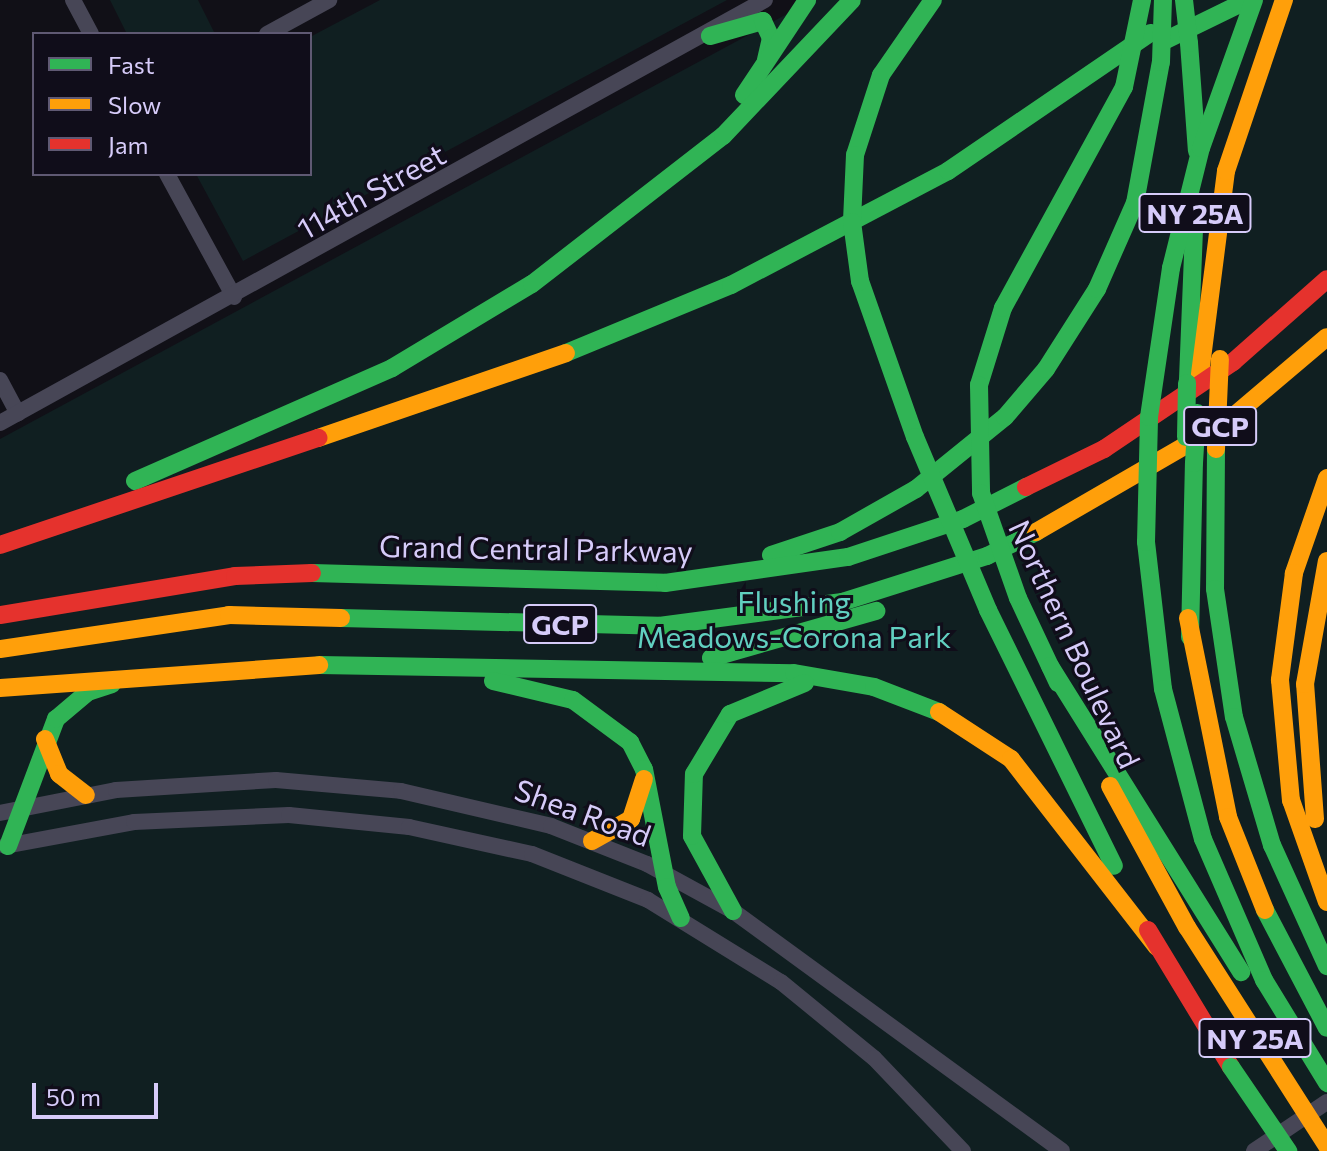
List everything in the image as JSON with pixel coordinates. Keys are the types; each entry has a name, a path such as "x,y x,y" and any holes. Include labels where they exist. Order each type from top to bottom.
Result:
{"main road":[{"path":"785,29 791,0"},
{"path":"688,165 807,0"},
{"path":"0,539 429,349 590,245 688,165 852,0"},
{"path":"912,0 878,61 855,155 852,222 860,281 915,437 988,610 1157,947 1285,1151"},
{"path":"855,155 881,75 933,0"},
{"name":"Northern Boulevard","path":"1142,0 1124,87 1003,308 979,385 981,493 1018,598 1050,666 1187,927 1327,1146"},
{"path":"603,583 748,560 840,532 923,484 1005,417 1064,345 1112,260 1144,172 1161,62 1163,0"},
{"name":"NY 25A","path":"1184,0 1197,141 1194,378 1189,466 1190,637 1211,754 1252,883 1327,1028"},
{"path":"1077,88 1193,0"},
{"path":"0,545 648,321 868,216 1077,88 1248,0"},
{"path":"1254,0 1201,148 1168,282 1149,417 1146,542 1169,721 1227,900 1264,980 1327,1083"},
{"path":"1194,378 1220,203 1284,0"},
{"path":"1297,0 1272,44 1238,200 1220,359 1214,556 1223,655 1244,759 1279,865 1327,966"},
{"path":"710,36 763,21 771,38 765,61"},
{"name":"Grand Central Parkway","path":"0,615 129,589 266,574 603,583 788,570 963,519 1162,414 1256,344 1327,279"},
{"name":"GCP","path":"0,649 229,615 628,626 751,619 932,577 1102,500 1229,420 1327,337"},
{"path":"1327,478 1294,573 1281,665 1284,757 1327,902"},
{"path":"561,667 691,660 784,642 990,566 1102,500"},
{"path":"1327,561 1305,699 1312,843 1327,871"},
{"path":"0,688 217,668 347,666 794,673 852,682 928,705 1005,754 1157,947"},
{"path":"347,666 546,691 605,718 642,761 664,872 681,918"},
{"path":"1050,666 1327,1101"},
{"path":"4,847 45,739 63,711 97,688 217,668"},
{"path":"733,911 707,872 691,827 691,784 704,749 730,714 759,696 803,684 852,682"},
{"path":"45,739 59,774 86,795"},
{"path":"592,841 631,819 643,791 642,761"}],"street":[{"path":"73,0 90,32"},
{"path":"271,32 329,0"},
{"name":"114th Street","path":"0,423 710,36 765,0"},
{"path":"168,176 234,297"},
{"path":"0,380 18,414"},
{"name":"Shea Road","path":"0,813 86,795 214,781 339,784 490,809 592,841 664,872 733,911 1062,1151"},
{"name":"Shea Road","path":"4,847 194,817 350,819 532,854 681,918 838,1027 963,1151"},
{"path":"1254,1151 1327,1101"}],"green space":[{"path":"110,0 198,0 214,32 126,32"},
{"path":"380,0 727,0 243,261 197,176 312,176 312,36"},
{"name":"Flushing Meadows-Corona Park","path":"813,0 1327,0 1327,1151 0,1151 0,439"}],"traffic: fast":[{"path":"744,95 807,0"},
{"path":"135,481 392,368 532,284 723,136 852,0"},
{"path":"855,155 881,75 933,0"},
{"path":"1124,87 1142,0"},
{"path":"1161,62 1163,0"},
{"path":"1184,0 1189,43"},
{"path":"1164,41 1248,0"},
{"path":"1146,542 1149,417 1171,268 1201,148 1254,0"},
{"path":"710,36 763,21 771,38 766,59"},
{"path":"566,353 731,285 948,171 1150,33"},
{"path":"1189,43 1197,151"},
{"path":"771,555 840,532 916,489 1005,417 1046,369 1097,289 1135,203 1161,62"},
{"path":"979,385 1003,308 1124,87"},
{"path":"855,155 852,222 860,281"},
{"path":"1188,379 1195,207"},
{"path":"860,281 915,437"},
{"path":"1186,437 1187,383"},
{"path":"979,385 981,493 1018,598"},
{"path":"1194,463 1197,413"},
{"path":"915,437 988,610"},
{"path":"1216,449 1215,589 1234,717 1272,845 1327,966"},
{"path":"1190,637 1194,463"},
{"path":"312,573 665,583 848,557 963,519 1026,487"},
{"path":"341,618 659,626 842,602 987,556 1036,532"},
{"path":"1146,542 1163,689 1203,839 1264,980 1327,1083"},
{"path":"1018,598 1058,683"},
{"path":"988,610 1114,866"},
{"path":"711,658 876,611"},
{"path":"319,665 794,673 874,687 939,712"},
{"path":"1050,666 1241,972"},
{"path":"493,681 573,700 630,742 644,769 667,887 681,918"},
{"path":"733,911 692,836 694,774 730,714 805,683"},
{"path":"8,846 56,719 88,692 112,684"},
{"path":"1265,910 1327,1028"},
{"path":"1231,1067 1288,1151"}],"traffic: slow":[{"path":"1200,374 1226,171 1284,0"},
{"path":"1036,532 1229,420 1327,337"},
{"path":"318,438 566,353"},
{"path":"1216,449 1220,359"},
{"path":"1327,478 1294,573 1280,680 1291,800 1327,902"},
{"path":"1315,819 1305,684 1327,561"},
{"path":"0,649 229,615 341,618"},
{"path":"1188,618 1228,817 1265,910"},
{"path":"0,688 319,665"},
{"path":"939,712 1011,759 1157,947"},
{"path":"45,739 59,774 86,795"},
{"path":"592,841 631,819 644,779"},
{"path":"1110,786 1187,927"},
{"path":"1187,927 1327,1146"}],"traffic: jam":[{"path":"1026,487 1104,449 1233,362 1327,279"},
{"path":"0,545 318,438"},
{"path":"0,615 235,576 312,573"},
{"path":"1148,930 1231,1067"}]}
